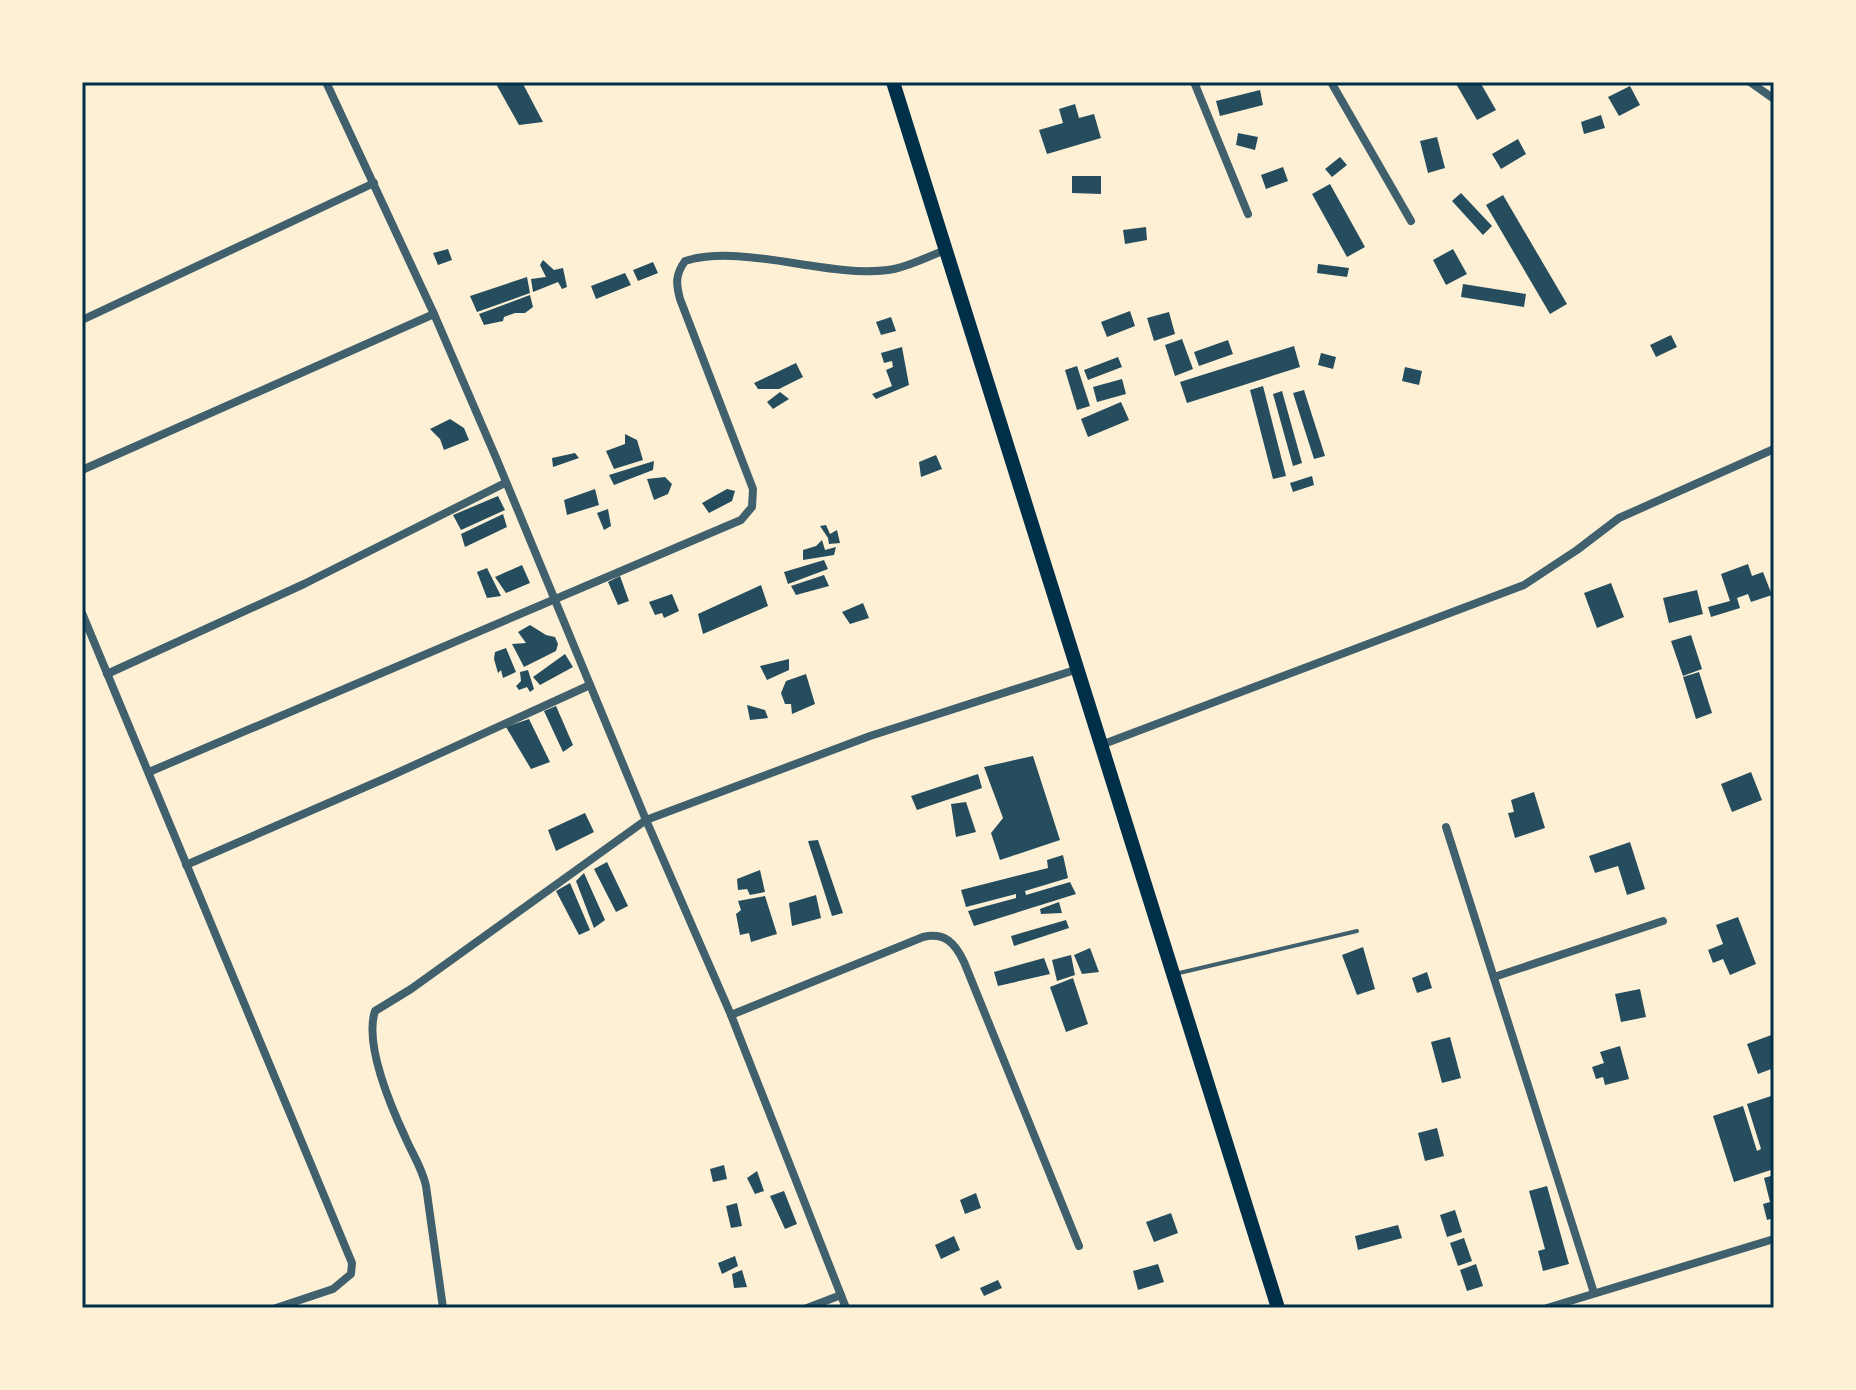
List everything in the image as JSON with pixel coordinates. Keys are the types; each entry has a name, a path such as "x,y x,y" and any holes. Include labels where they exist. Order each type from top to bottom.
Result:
{"highway":[{"path":"893,82 1278,1308"}],"street":[{"path":"326,82 434,314 731,1015 846,1308"},
{"path":"1194,82 1248,214"},
{"path":"1331,82 1411,221"},
{"path":"1750,82 1774,99"},
{"path":"82,320 374,183"},
{"path":"149,772 741,520 752,507 753,489 680,299 676,285 678,272 685,261 714,255 854,270 889,270 947,250"},
{"path":"82,470 434,314"},
{"path":"1101,745 1524,585 1630,512 1774,449"},
{"path":"107,674 304,584 505,483"},
{"path":"82,613 352,1263 351,1274 333,1289 276,1308"},
{"path":"443,1308 426,1186 422,1169 407,1142 382,1074 371,1034 375,1011 411,989 646,820 870,736 1078,668"},
{"path":"186,865 590,685"},
{"path":"1446,827 1594,1293"},
{"path":"1494,977 1663,921"},
{"path":"731,1015 923,937 935,934 947,939 957,947 964,962 1079,1246"},
{"path":"1547,1308 1774,1239"},
{"path":"807,1308 841,1295"}],"lane":[{"path":"1173,975 1357,931"}],"building":[{"path":"495,82 522,82 543,122 519,125"},
{"path":"1455,82 1480,82 1496,110 1477,120"},
{"path":"1630,86 1640,105 1619,116 1608,97"},
{"path":"1260,90 1263,105 1220,116 1216,101"},
{"path":"1075,104 1079,118 1094,114 1101,138 1047,154 1039,130 1063,123 1059,109"},
{"path":"1601,115 1605,128 1584,134 1581,122"},
{"path":"1238,133 1258,137 1255,150 1236,145"},
{"path":"1437,137 1445,168 1428,173 1420,141"},
{"path":"1518,139 1526,154 1501,169 1492,154"},
{"path":"1340,157 1347,165 1332,177 1325,169"},
{"path":"1283,167 1288,181 1266,189 1261,175"},
{"path":"1072,176 1101,176 1101,194 1072,193"},
{"path":"1330,184 1365,247 1347,257 1312,194"},
{"path":"1461,193 1492,226 1483,235 1452,201"},
{"path":"1503,195 1567,304 1550,314 1486,205"},
{"path":"1146,227 1147,240 1125,244 1123,230"},
{"path":"448,249 452,260 438,265 433,253"},
{"path":"1453,249 1467,274 1446,285 1433,260"},
{"path":"543,260 554,270 563,268 567,287 562,289 558,282 533,292 531,279 546,277 540,265"},
{"path":"653,262 658,273 638,281 633,270"},
{"path":"1318,264 1349,268 1347,277 1317,273"},
{"path":"625,273 631,285 596,299 591,286"},
{"path":"527,277 530,293 477,312 470,296"},
{"path":"1463,284 1526,294 1524,307 1461,297"},
{"path":"530,295 533,307 525,313 515,313 504,317 503,321 484,325 479,314"},
{"path":"1130,311 1135,326 1107,337 1101,322"},
{"path":"1169,312 1175,334 1154,341 1147,318"},
{"path":"891,317 896,331 881,335 876,322"},
{"path":"1671,335 1677,347 1656,357 1650,345"},
{"path":"1182,339 1193,369 1175,376 1165,345"},
{"path":"1228,340 1233,354 1199,366 1194,352"},
{"path":"1294,346 1300,367 1187,403 1180,382"},
{"path":"902,347 909,385 876,399 872,394 892,386 886,370 893,367 892,361 884,363 881,353"},
{"path":"1321,353 1336,357 1333,369 1318,365"},
{"path":"1118,357 1122,367 1088,380 1084,370"},
{"path":"796,363 803,377 779,389 758,389 754,383"},
{"path":"1077,366 1090,406 1077,410 1065,370"},
{"path":"1405,367 1422,371 1419,385 1402,381"},
{"path":"1122,379 1126,394 1097,402 1093,387"},
{"path":"1263,386 1286,476 1273,479 1250,390"},
{"path":"1304,390 1325,456 1314,459 1293,393"},
{"path":"1282,391 1302,463 1293,466 1273,394"},
{"path":"780,392 789,399 773,409 767,402"},
{"path":"1121,402 1129,420 1088,437 1081,419"},
{"path":"450,419 464,428 469,440 444,450 440,439 430,429"},
{"path":"625,434 637,440 643,460 614,469 606,451 625,444"},
{"path":"575,453 579,458 553,467 552,458"},
{"path":"936,455 942,469 921,477 919,462"},
{"path":"654,461 653,470 614,485 609,475"},
{"path":"1312,476 1314,485 1293,492 1290,483"},
{"path":"665,477 672,484 668,494 654,500 647,479"},
{"path":"595,489 599,505 567,515 564,500"},
{"path":"727,489 735,491 732,501 709,513 702,503"},
{"path":"498,496 505,510 461,530 453,515"},
{"path":"608,509 611,526 604,530 597,513"},
{"path":"503,514 507,527 465,547 461,534"},
{"path":"826,525 830,534 837,530 840,543 829,544 820,526"},
{"path":"822,540 825,550 836,547 834,555 803,560 803,550 816,546"},
{"path":"824,560 828,569 788,584 784,572"},
{"path":"1748,564 1752,576 1763,572 1772,595 1751,602 1748,594 1737,598 1740,608 1711,617 1708,607 1730,601 1721,574"},
{"path":"522,565 530,583 506,593 495,577"},
{"path":"487,568 501,596 487,598 477,572"},
{"path":"824,575 829,586 796,595 791,586"},
{"path":"620,576 629,601 618,605 608,582"},
{"path":"1611,583 1624,617 1597,628 1584,593"},
{"path":"761,585 768,606 703,634 698,614"},
{"path":"1697,590 1703,614 1669,623 1663,598"},
{"path":"672,594 679,611 664,618 662,613 655,615 649,602"},
{"path":"863,603 869,618 850,624 842,612"},
{"path":"530,625 555,637 558,644 556,651 524,667 512,644 526,643 518,632"},
{"path":"1691,635 1702,669 1683,676 1671,641"},
{"path":"506,648 516,672 503,678 494,659 495,652"},
{"path":"565,654 573,667 540,685 533,677"},
{"path":"789,659 789,670 767,680 760,666"},
{"path":"528,670 534,689 530,692 527,687 519,690 516,686 521,681 520,672"},
{"path":"1699,672 1712,713 1696,719 1683,677"},
{"path":"806,674 815,704 792,714 791,704 785,704 781,693 786,681"},
{"path":"747,705 765,710 768,718 750,720"},
{"path":"556,706 573,745 563,752 544,711"},
{"path":"529,719 550,762 531,769 506,727"},
{"path":"1033,756 1060,840 1000,860 991,833 1003,818 984,767"},
{"path":"1751,772 1762,800 1732,812 1721,784"},
{"path":"978,774 982,788 917,810 911,796"},
{"path":"1534,792 1545,828 1515,838 1508,813 1514,812 1511,800"},
{"path":"966,802 976,832 956,837 951,804"},
{"path":"585,813 594,832 556,851 548,830"},
{"path":"818,840 843,913 832,916 808,841"},
{"path":"1630,842 1645,889 1627,895 1618,866 1595,873 1589,856"},
{"path":"1063,855 1068,878 1025,891 1026,895 1070,882 1076,894 974,926 968,911 1016,898 1016,894 966,907 961,890 1048,868 1047,860"},
{"path":"607,862 628,906 616,912 594,869"},
{"path":"760,870 765,892 750,895 747,889 738,890 737,879"},
{"path":"584,873 605,920 594,928 576,881"},
{"path":"570,883 590,930 579,935 556,891"},
{"path":"816,895 821,918 792,926 789,903"},
{"path":"765,896 777,934 751,942 749,933 740,935 736,914 741,910 738,901"},
{"path":"1059,902 1062,913 1041,914 1040,909"},
{"path":"1738,917 1756,964 1730,975 1723,959 1713,963 1708,950 1723,944 1716,925"},
{"path":"1066,920 1069,928 1014,946 1011,936"},
{"path":"1363,947 1375,989 1357,995 1342,955"},
{"path":"1090,948 1099,972 1082,974 1074,955"},
{"path":"1071,955 1075,975 1057,981 1052,960"},
{"path":"1044,958 1050,974 998,986 994,972"},
{"path":"1427,972 1432,988 1417,993 1412,978"},
{"path":"1073,978 1088,1024 1066,1032 1050,987"},
{"path":"1640,989 1646,1017 1621,1022 1615,994"},
{"path":"1774,1034 1774,1068 1758,1074 1747,1044"},
{"path":"1450,1037 1461,1078 1442,1083 1431,1042"},
{"path":"1620,1046 1629,1079 1605,1085 1603,1077 1596,1079 1592,1067 1604,1063 1600,1052"},
{"path":"1771,1096 1774,1105 1774,1169 1734,1182 1713,1116 1743,1106 1757,1151 1761,1149 1747,1104"},
{"path":"1437,1128 1444,1156 1425,1161 1418,1133"},
{"path":"724,1165 727,1179 713,1182 710,1169"},
{"path":"757,1171 764,1191 755,1194 747,1178"},
{"path":"1774,1175 1774,1218 1767,1220 1763,1204 1770,1202 1764,1178"},
{"path":"1547,1186 1569,1264 1543,1271 1538,1251 1545,1249 1529,1191"},
{"path":"784,1191 797,1224 785,1229 770,1196"},
{"path":"976,1193 981,1208 965,1214 960,1200"},
{"path":"737,1203 742,1226 731,1228 726,1206"},
{"path":"1455,1210 1462,1232 1447,1237 1440,1215"},
{"path":"1171,1213 1178,1233 1154,1242 1146,1222"},
{"path":"1398,1225 1402,1238 1358,1250 1355,1236"},
{"path":"954,1236 960,1250 941,1259 935,1245"},
{"path":"1464,1238 1472,1261 1458,1266 1450,1243"},
{"path":"735,1256 738,1266 722,1274 718,1263"},
{"path":"1158,1264 1164,1282 1138,1290 1133,1271"},
{"path":"1476,1264 1483,1286 1467,1291 1460,1270"},
{"path":"742,1270 747,1287 734,1288 732,1274"},
{"path":"998,1280 1002,1288 984,1296 980,1288"}]}
